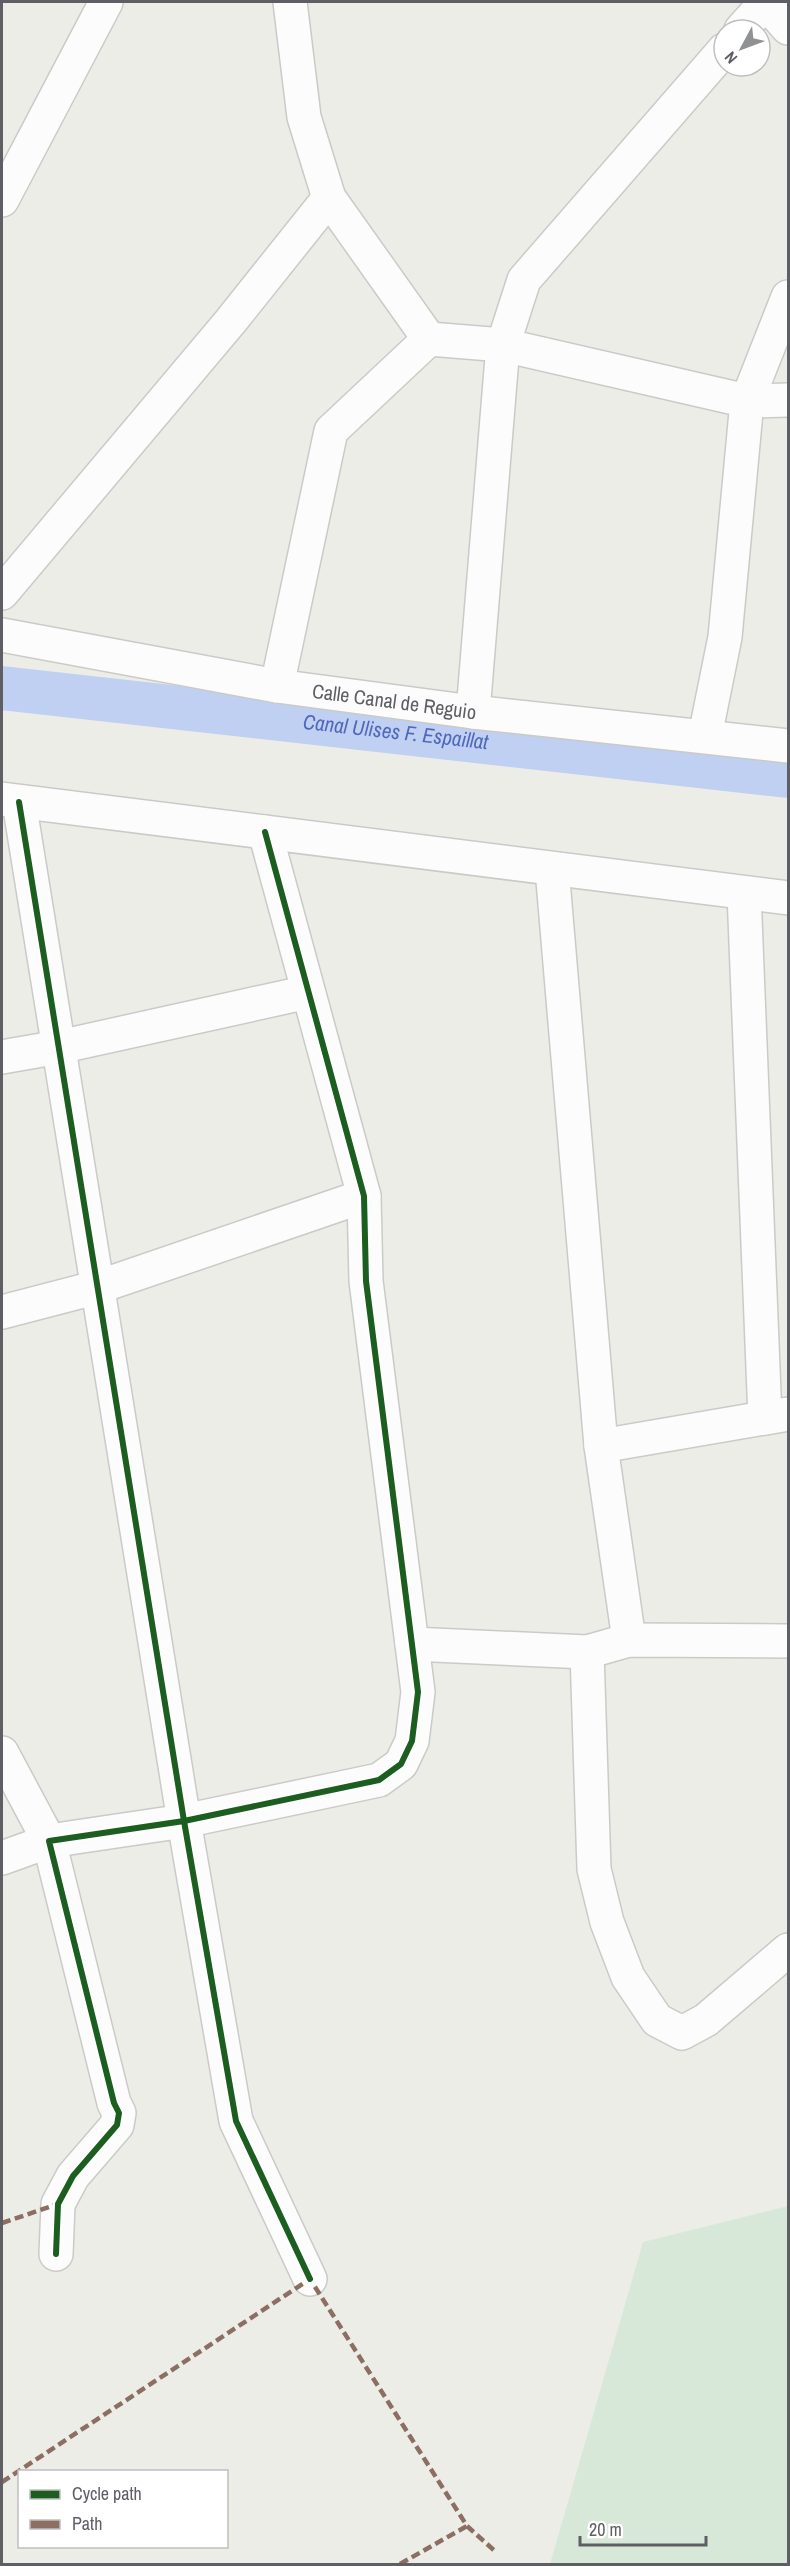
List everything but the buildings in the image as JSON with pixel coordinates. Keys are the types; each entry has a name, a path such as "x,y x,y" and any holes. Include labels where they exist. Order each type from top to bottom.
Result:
{"street":[{"path":"2,200 106,2"},
{"path":"290,2 304,117 329,198 429,339"},
{"path":"752,18 766,2 789,28"},
{"path":"473,712 503,345 524,280 712,64"},
{"path":"2,593 230,322 329,198"},
{"path":"705,736 725,637 747,401 789,297"},
{"path":"277,686 331,431 429,339 503,345 747,401 789,400"},
{"name":"Calle Canal de Reguio","path":"2,635 277,686 473,712 789,746"},
{"path":"310,2279 236,2121 184,1821 59,1047 10,801 789,898"},
{"path":"2,1858 49,1841 184,1821 379,1780 401,1764 412,1741 418,1692 366,1281 364,1196 265,832"},
{"path":"552,869 601,1446 629,1640"},
{"path":"601,1446 777,1416 744,893"},
{"path":"2,1057 59,1047 308,992"},
{"path":"2,1312 98,1287 364,1196"},
{"path":"412,1644 587,1652 629,1640 789,1641"},
{"path":"587,1652 594,1869 607,1923 628,1977 639,1994 657,2020 682,2033 706,2020 789,1950"},
{"path":"2,1753 49,1841 114,2103 119,2113 117,2125 73,2176 58,2204 56,2254"}],"green space":[{"path":"788,2206 788,2564 550,2564 643,2242"}],"waterway":[{"name":"Canal Ulises F. Espaillat","path":"2,688 788,776"}],"marked path":[{"path":"2,2223 58,2204"},
{"path":"20,2470 310,2279 467,2526 497,2553"},
{"path":"2,2482 18,2471"},
{"path":"400,2564 467,2526"}],"cycle path":[{"path":"19,802 184,1821 236,2121 310,2279"},
{"path":"56,2254 58,2204 73,2176 117,2125 119,2113 114,2103 49,1841 184,1821 379,1780 401,1764 412,1741 418,1692 366,1281 364,1196 265,832"}]}
